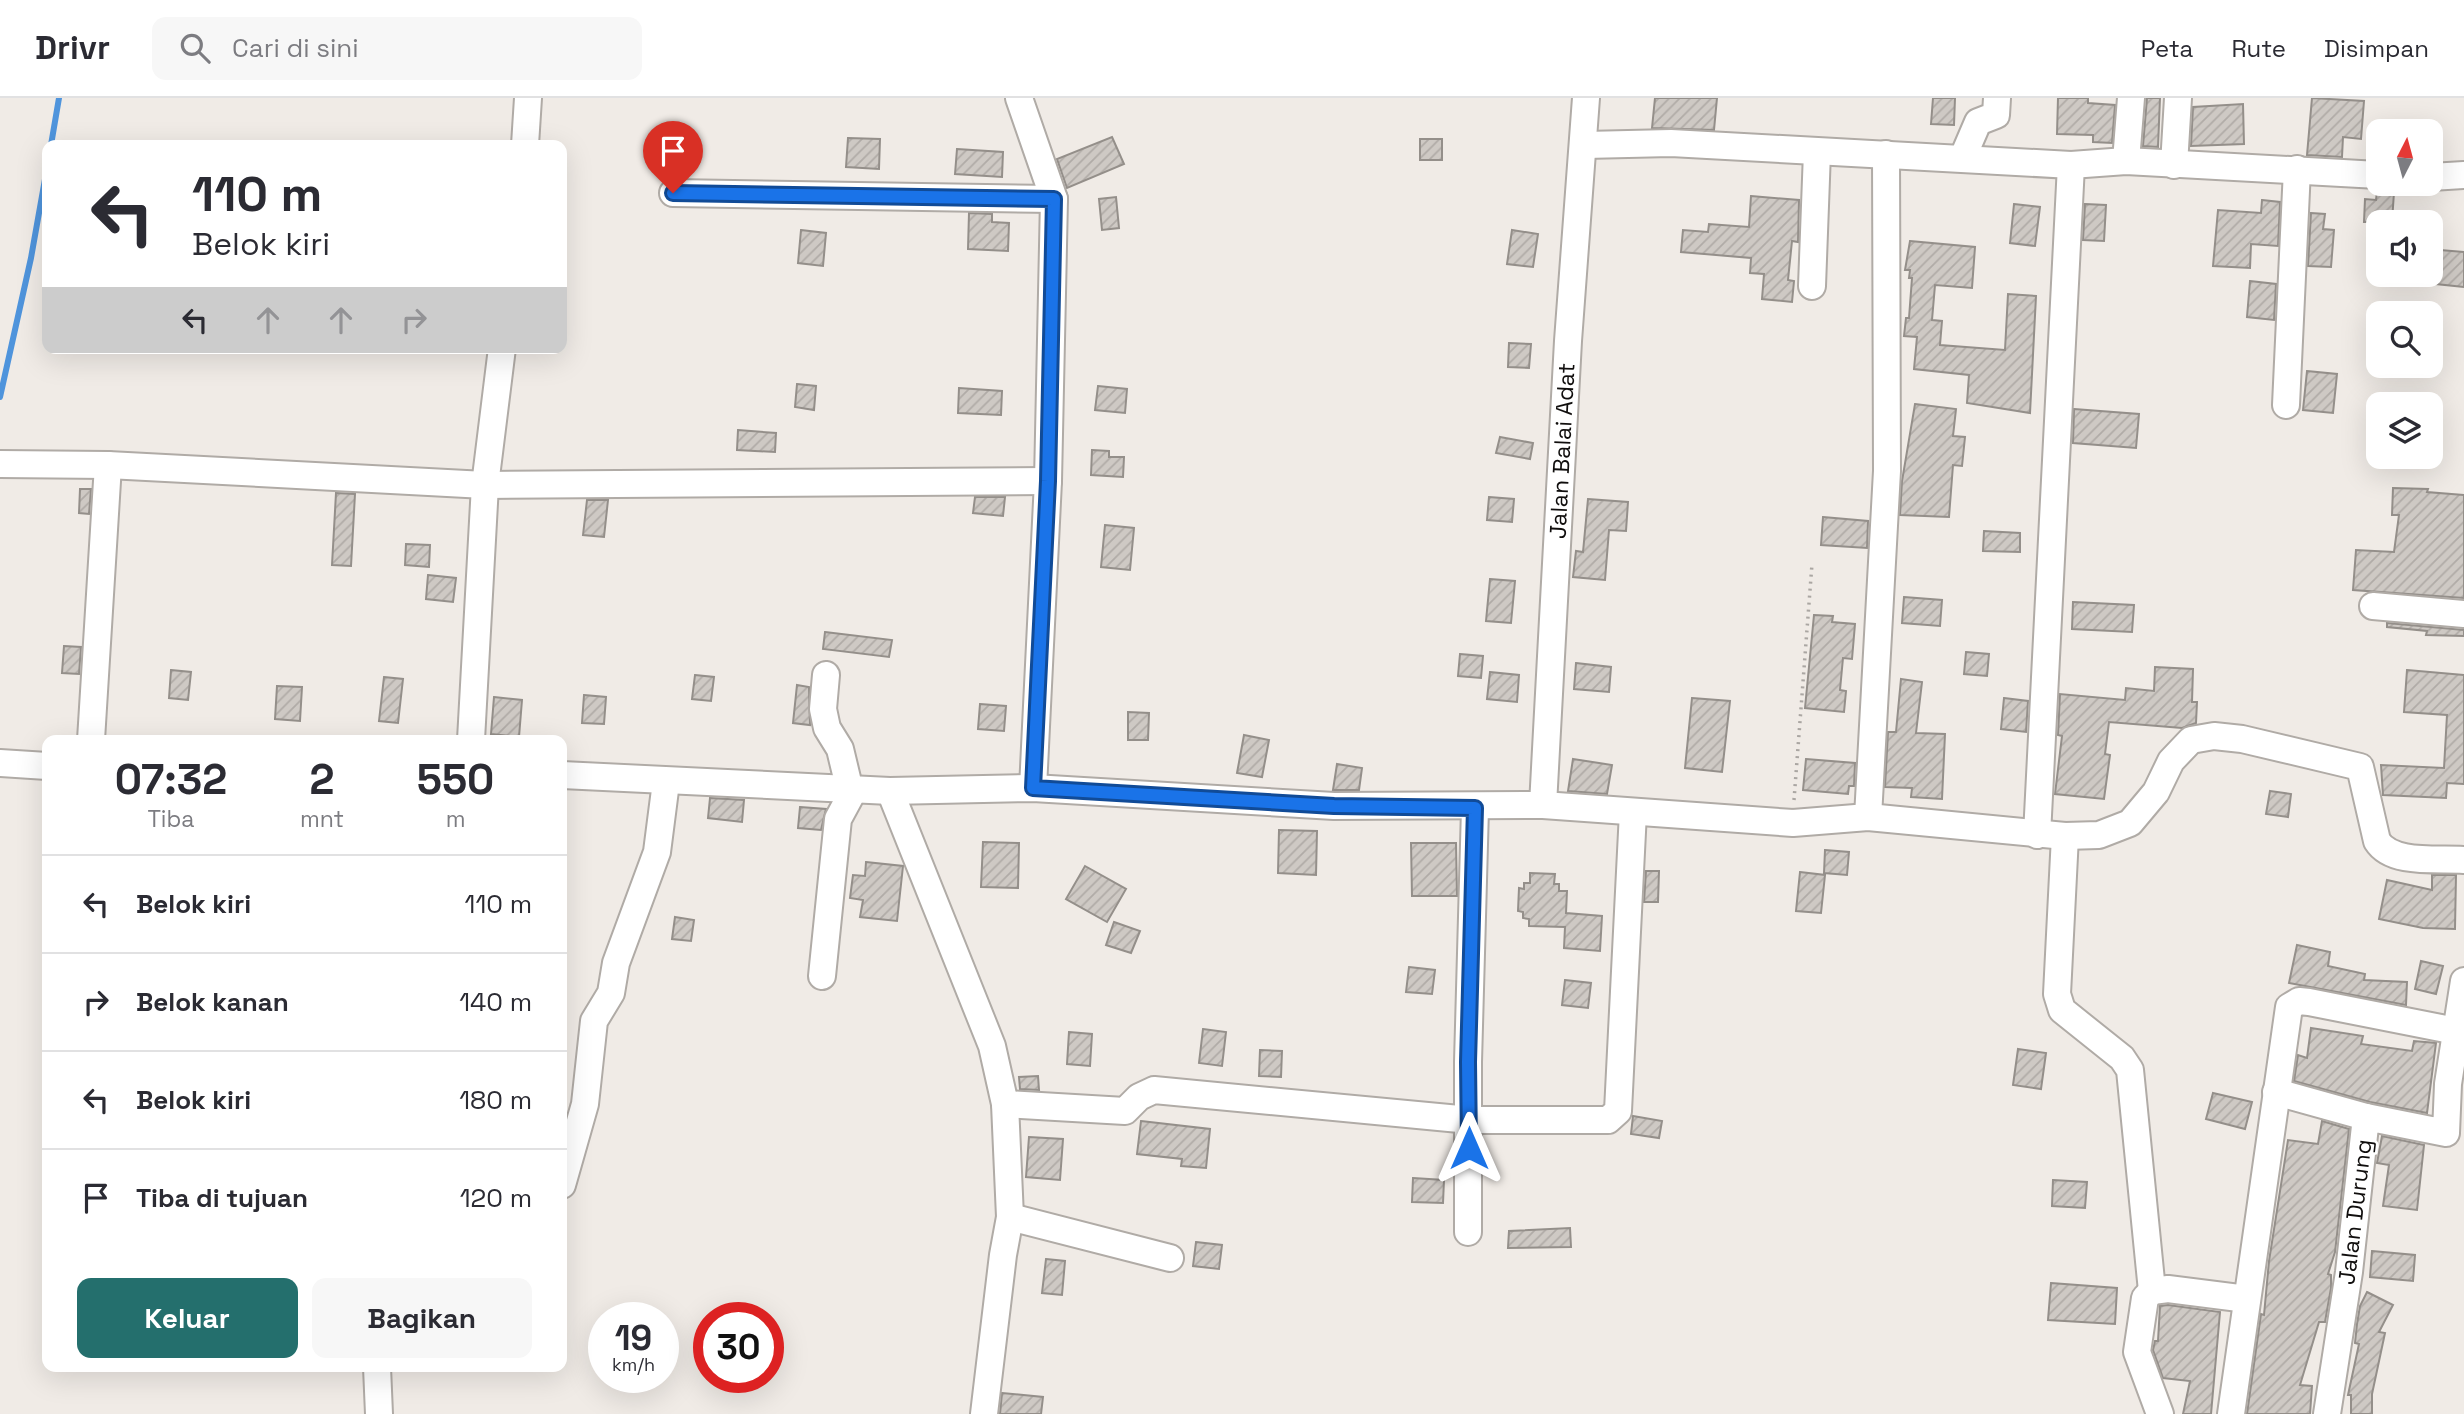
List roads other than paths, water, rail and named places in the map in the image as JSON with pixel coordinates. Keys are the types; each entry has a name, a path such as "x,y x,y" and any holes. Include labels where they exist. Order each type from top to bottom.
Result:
{"street":[{"path":"525,140 528,98"},
{"path":"1018,98 1054,199 1048,481 1033,788"},
{"name":"Jalan Balai Adat","path":"1543,805 1568,341 1585,145 1586,98"},
{"path":"1963,157 1979,122 1996,115 1997,98"},
{"path":"2126,161 2131,98"},
{"path":"2174,164 2178,98"},
{"path":"1585,145 1671,143 2071,165 2126,161 2366,174"},
{"path":"1812,286 1817,152"},
{"path":"1868,817 1887,471 1886,154"},
{"path":"2037,835 2071,165"},
{"path":"2286,405 2297,169"},
{"path":"2443,176 2464,175"},
{"path":"673,193 1054,199"},
{"path":"471,735 485,485 501,354"},
{"path":"0,464 108,466 485,485 1048,481"},
{"path":"91,735 108,466"},
{"path":"2372,606 2464,614"},
{"path":"822,976 838,819 849,800 850,789 840,749 827,728 823,709 826,674"},
{"path":"567,775 890,792 1033,788 1334,806 1475,808 1543,805 1793,823 1868,817 2064,836 2099,835 2130,823 2156,792 2181,747 2191,740 2214,736 2242,739 2351,762 2363,772 2377,841 2384,851 2396,856 2464,860"},
{"path":"0,763 42,766"},
{"path":"567,1167 585,1104 594,1021 611,993 616,963 657,852 666,782"},
{"path":"890,792 992,1046 1005,1104 1010,1217 984,1414"},
{"path":"1468,1232 1468,1062 1475,808"},
{"path":"1005,1104 1125,1111 1139,1097 1154,1090 1470,1120 1608,1120 1618,1111 1633,812"},
{"path":"2064,836 2057,994 2062,1010 2122,1058 2130,1070 2152,1291"},
{"name":"Jalan Durung","path":"2327,1414 2349,1272 2366,1117 2446,1133 2448,1084 2464,981"},
{"path":"2231,1414 2289,1007 2299,1001 2456,1031"},
{"path":"2276,1092 2366,1117"},
{"path":"1010,1217 1170,1258"},
{"path":"2160,1414 2137,1352 2145,1298 2152,1291 2168,1289 2247,1299"},
{"path":"377,1372 379,1414"}],"waterway":[{"path":"52,140 59,98"},
{"path":"0,397 42,196"}]}
